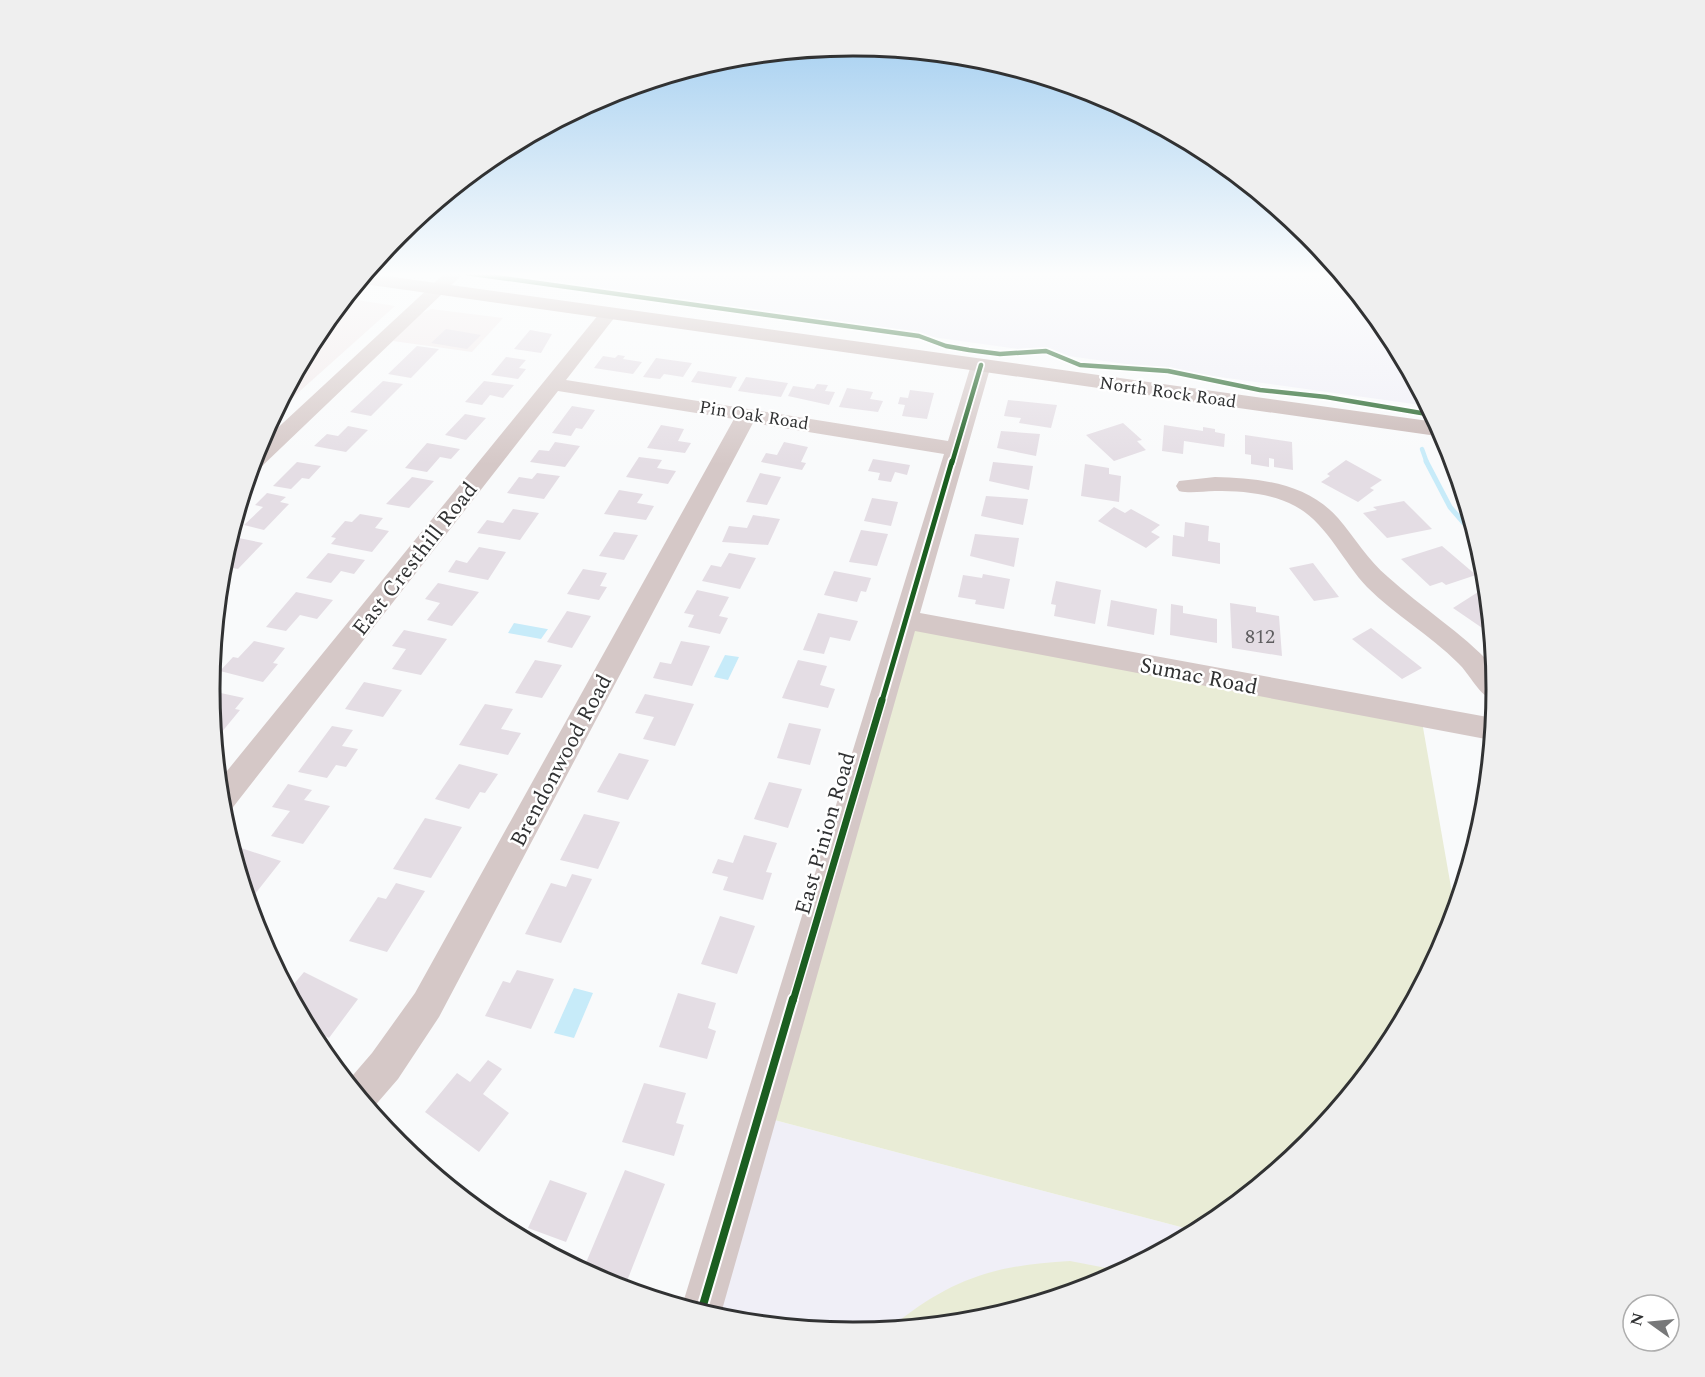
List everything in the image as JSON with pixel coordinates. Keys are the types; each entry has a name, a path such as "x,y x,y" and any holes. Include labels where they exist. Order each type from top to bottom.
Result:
{"main road":[{"name":"North Rock Road","path":"783,337 1429,428"}],"street":[{"path":"267,449 385,337"},
{"name":"East Cresthill Road","path":"228,791 590,337"},
{"name":"East Pinion Road","path":"704,1303 981,365"},
{"name":"Pin Oak Road","path":"552,384 956,449"},
{"name":"Brendonwood Road","path":"363,1090 385,1066 427,1005 747,414"},
{"path":"1187,486 1221,484 1275,491 1305,501 1323,516 1379,584 1462,652 1485,677"},
{"name":"Sumac Road","path":"906,620 1484,728"}],"shaded area":[{"path":"326,337 360,337 289,400"},
{"path":"397,337 485,337 472,352 393,341"},
{"path":"934,337 1379,337 1418,405"},
{"path":"759,1116 1184,1228 1132,1256 1056,1288 1016,1300 935,1316 852,1322 811,1320 770,1316 704,1303"}],"green space":[{"path":"906,620 1421,716 1452,892 1420,968 1379,1040 1328,1106 1270,1164 1238,1191 1184,1228 759,1116"},
{"path":"1070,1261 1106,1268 1056,1288 1016,1300 935,1316 901,1319 953,1286 995,1271"}],"water":[{"path":"514,623 548,629 541,639 508,633"},
{"path":"725,655 739,657 728,680 714,677"},
{"path":"574,988 593,993 574,1038 554,1033"}],"building":[{"path":"437,337 479,337 467,349 431,343"},
{"path":"524,337 550,337 541,353 514,349"},
{"path":"417,346 439,349 411,378 388,374"},
{"path":"618,355 625,356 623,359 642,362 633,374 594,368 603,356 615,358"},
{"path":"506,357 526,360 519,368 526,369 518,379 491,375"},
{"path":"656,358 692,363 683,377 664,374 660,379 643,377"},
{"path":"698,371 737,377 731,388 691,382"},
{"path":"746,377 788,383 781,397 738,391"},
{"path":"383,381 403,384 371,416 350,412"},
{"path":"484,381 514,385 503,398 490,395 482,405 465,402"},
{"path":"817,384 828,385 825,391 835,392 829,405 788,396 793,386 814,389"},
{"path":"847,388 873,392 870,399 883,401 878,412 839,407"},
{"path":"910,390 934,393 927,419 902,416 905,405 898,404 900,397 908,398"},
{"path":"1008,400 1057,405 1051,428 1019,423 1021,418 1004,416"},
{"path":"572,406 595,410 582,429 576,428 571,436 552,433"},
{"path":"465,414 486,418 466,440 445,435"},
{"path":"1123,423 1142,440 1137,441 1146,450 1114,461 1086,435"},
{"path":"661,425 684,429 678,441 691,443 685,453 647,448"},
{"path":"1164,425 1203,431 1203,427 1215,429 1215,432 1225,434 1224,447 1184,441 1183,454 1162,451"},
{"path":"348,426 368,430 346,452 314,446 327,434 338,436"},
{"path":"1001,431 1040,434 1036,456 997,448"},
{"path":"1245,435 1292,442 1293,470 1274,467 1274,459 1269,458 1269,467 1251,464 1251,455 1245,454"},
{"path":"555,442 580,446 565,467 530,462 539,450 549,451"},
{"path":"784,442 808,447 801,462 806,463 802,470 761,462 766,453 777,455"},
{"path":"427,443 460,449 451,459 440,457 427,472 405,468"},
{"path":"639,457 662,460 657,468 676,471 668,484 626,477"},
{"path":"873,459 910,465 907,475 895,472 891,482 878,480 880,473 868,471"},
{"path":"1346,460 1382,480 1370,488 1374,490 1358,502 1321,482 1330,476 1327,474"},
{"path":"297,462 321,466 309,479 302,478 291,489 273,486"},
{"path":"993,462 1033,466 1029,490 989,481"},
{"path":"1085,464 1109,468 1109,474 1121,476 1119,502 1081,496"},
{"path":"537,473 560,476 544,499 507,493 519,477 532,479"},
{"path":"760,473 781,477 767,505 746,502"},
{"path":"412,477 434,481 409,508 386,504"},
{"path":"619,490 643,494 637,503 654,506 646,520 604,514"},
{"path":"267,493 286,497 280,502 289,504 264,530 244,525 263,507 255,505"},
{"path":"986,496 1028,499 1023,525 981,516"},
{"path":"872,498 898,502 891,526 864,521"},
{"path":"1404,501 1432,529 1387,538 1363,513 1377,510 1373,507"},
{"path":"1114,507 1125,513 1131,509 1160,525 1151,532 1160,537 1146,548 1098,521"},
{"path":"513,509 539,513 520,540 477,533 487,520 503,523"},
{"path":"360,514 383,518 375,528 389,531 372,552 331,544 336,538 331,537 345,521 352,522"},
{"path":"753,515 780,519 768,545 722,542 729,526 747,528"},
{"path":"1185,522 1209,526 1208,541 1220,543 1220,564 1172,556 1173,535 1184,537"},
{"path":"861,530 888,534 877,566 849,562"},
{"path":"614,532 638,535 624,560 599,556"},
{"path":"975,534 1019,538 1014,567 970,556"},
{"path":"238,538 263,543 238,569 232,568"},
{"path":"1442,546 1475,575 1446,585 1442,582 1430,586 1401,559"},
{"path":"479,547 506,552 488,580 448,572 456,560 467,563"},
{"path":"328,553 365,560 354,574 341,571 331,583 306,578"},
{"path":"729,553 756,558 740,589 702,581 711,565 721,567"},
{"path":"1313,563 1339,597 1314,601 1289,568"},
{"path":"583,569 607,573 600,586 607,587 599,600 567,594"},
{"path":"834,571 871,578 866,592 861,591 857,602 824,595"},
{"path":"983,574 1010,579 1004,609 975,604 976,600 958,597 963,575 982,578"},
{"path":"1056,581 1101,590 1095,624 1054,616 1056,605 1051,604"},
{"path":"438,583 479,592 452,626 427,620 440,603 425,599"},
{"path":"697,590 729,597 719,616 728,618 720,634 688,627 694,615 684,613"},
{"path":"296,592 333,600 317,619 300,615 286,631 266,627"},
{"path":"1478,592 1482,628 1453,608"},
{"path":"1111,600 1157,609 1154,635 1107,626"},
{"path":"1230,603 1256,607 1256,612 1279,616 1282,656 1232,648"},
{"path":"1171,604 1183,606 1183,613 1217,619 1217,643 1170,635"},
{"path":"567,611 591,616 572,648 547,642"},
{"path":"818,613 858,621 850,641 830,637 824,654 803,650"},
{"path":"1371,628 1422,668 1402,679 1352,639"},
{"path":"404,630 447,639 421,675 392,669 406,649 392,646"},
{"path":"254,641 285,648 273,663 278,664 263,682 220,671 233,657 238,658"},
{"path":"681,641 710,646 692,686 653,678 660,662 671,664"},
{"path":"535,660 562,665 542,698 515,693"},
{"path":"798,660 827,666 820,685 835,689 828,708 782,698"},
{"path":"364,682 402,690 383,717 345,709"},
{"path":"220,693 244,698 235,709 240,710 221,733"},
{"path":"645,694 694,704 675,746 643,739 654,717 635,713"},
{"path":"485,704 513,709 501,729 521,733 508,755 459,745"},
{"path":"789,723 821,729 810,765 777,758"},
{"path":"332,726 353,730 342,746 358,749 346,767 336,765 327,778 298,772"},
{"path":"619,753 649,760 628,800 597,792"},
{"path":"459,764 498,774 485,793 480,792 469,809 435,799"},
{"path":"769,782 802,789 788,828 754,819"},
{"path":"288,784 312,790 304,800 330,806 303,844 271,836 290,811 272,807"},
{"path":"584,814 620,822 598,869 560,860"},
{"path":"425,818 462,827 431,878 393,869"},
{"path":"744,835 777,843 766,872 772,873 763,900 723,890 728,877 712,873 718,859 733,863"},
{"path":"240,849 281,861 254,895 253,892"},
{"path":"572,874 592,879 561,943 525,934 551,883 566,887"},
{"path":"396,883 425,891 387,952 349,941 378,897 386,899"},
{"path":"720,916 755,926 737,974 701,964"},
{"path":"517,970 554,979 531,1029 485,1016 503,981 510,983"},
{"path":"304,972 358,999 329,1038 323,1034 293,985"},
{"path":"678,993 716,1003 708,1028 716,1031 707,1059 659,1047"},
{"path":"488,1060 502,1069 483,1094 509,1113 479,1152 425,1112 457,1073 470,1082"},
{"path":"644,1083 686,1093 676,1123 684,1125 674,1156 622,1142"},
{"path":"625,1170 665,1184 627,1280 586,1262"},
{"path":"550,1180 587,1193 566,1242 528,1228"}],"waterway":[{"path":"1422,449 1427,463"},
{"path":"1427,463 1450,507 1463,522"}],"cycle path":[{"path":"922,337 946,346 969,350 1000,354 1046,351 1080,365 1168,371 1260,390 1326,397 1373,407 1422,414"},
{"path":"704,1303 981,365"}]}
